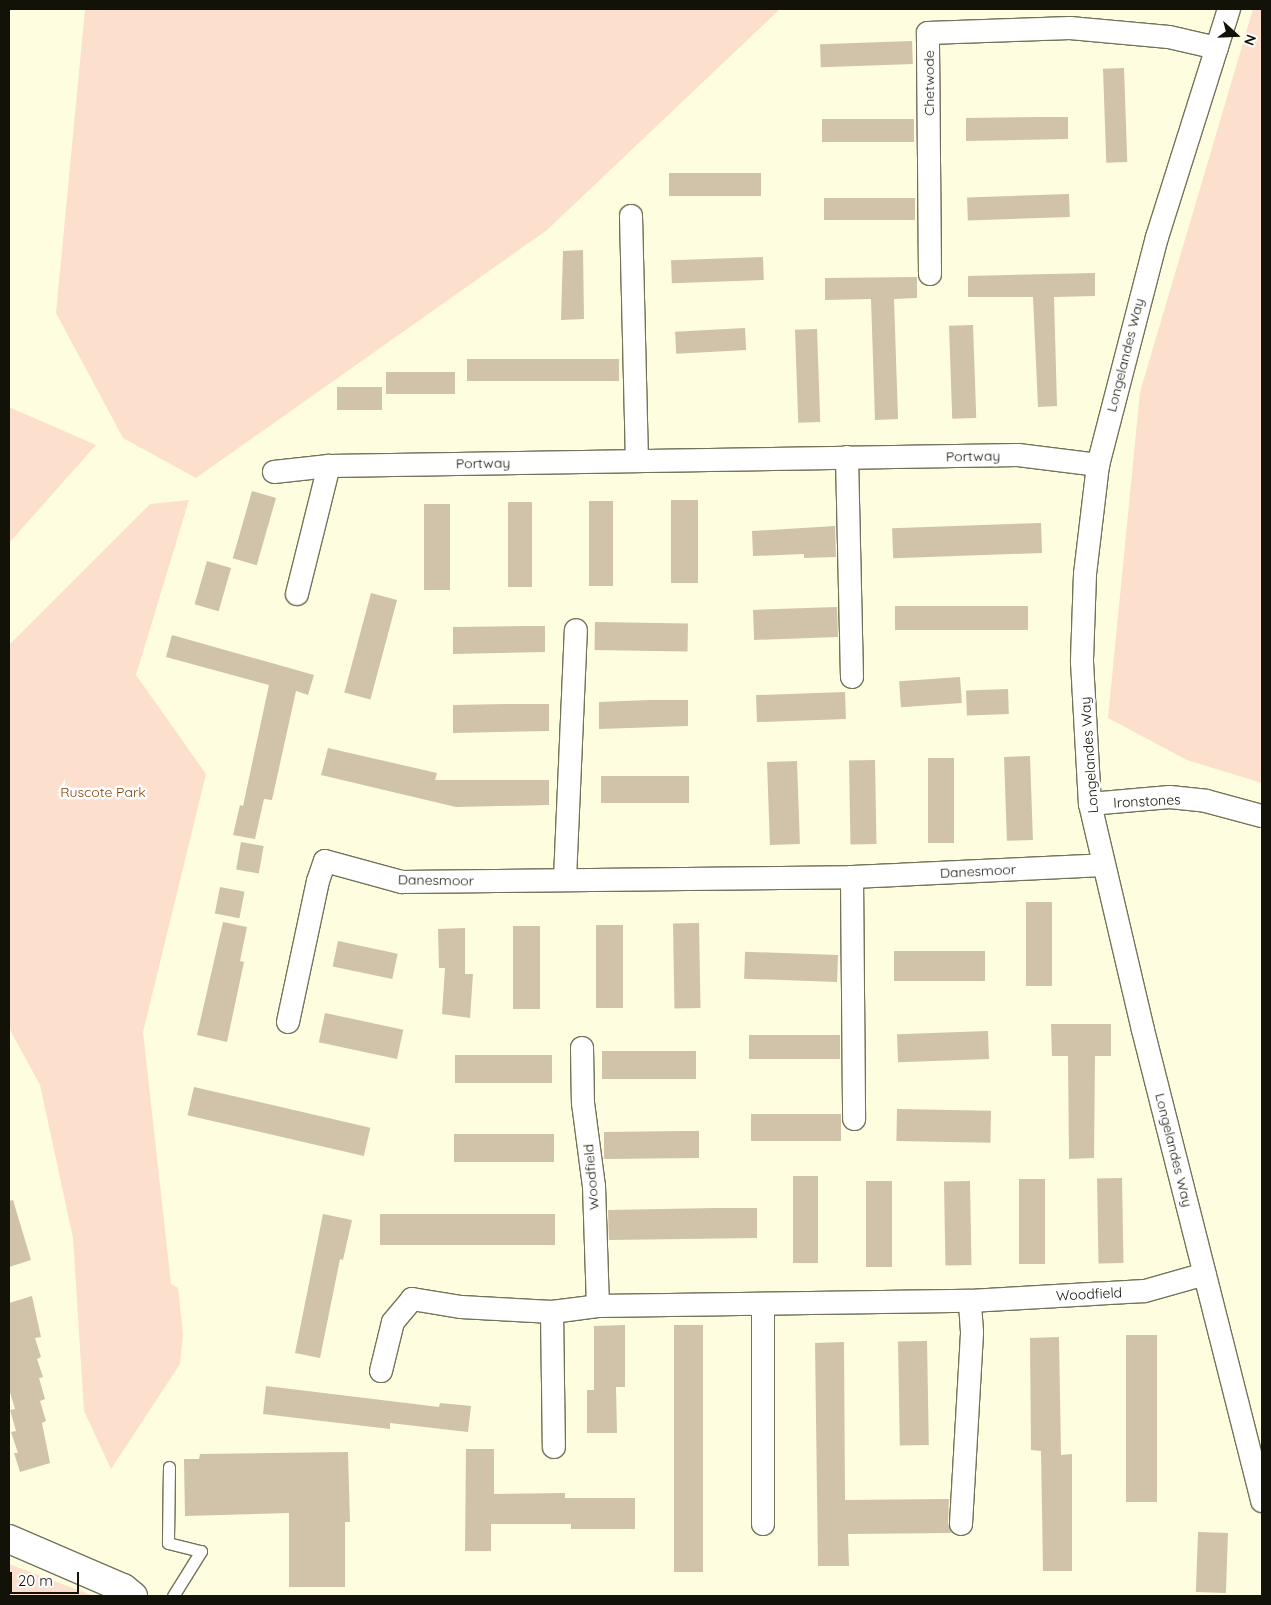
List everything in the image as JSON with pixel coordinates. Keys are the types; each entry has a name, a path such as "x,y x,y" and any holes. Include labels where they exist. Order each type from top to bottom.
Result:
{"street":[{"name":"Longelandes Way","path":"1229,9 1157,237 1098,465 1085,574 1082,662 1090,804 1262,1501"},
{"name":"Chetwode","path":"930,274 928,33 1070,18 1217,48"},
{"path":"631,216 637,460"},
{"name":"Portway","path":"274,472 329,466 1018,455 1098,465"},
{"path":"847,457 852,677"},
{"path":"297,594 329,466"},
{"path":"565,879 576,630"},
{"name":"Ironstones","path":"1090,804 1170,797 1223,804 1262,816"},
{"name":"Danesmoor","path":"288,1022 318,881 325,861 402,882 852,877 1104,865"},
{"path":"852,877 854,1119"},
{"name":"Woodfield","path":"582,1048 583,1103 594,1186 598,1306"},
{"name":"Woodfield","path":"381,1371 393,1322 412,1299 461,1307 552,1312 598,1306 970,1301 1145,1291 1206,1274"},
{"path":"961,1524 972,1332 970,1301"},
{"path":"763,1304 763,1524"},
{"path":"552,1312 554,1448"},
{"path":"9,1539 123,1588 133,1596"}],"lane":[{"path":"169,1467 168,1543 201,1551 173,1596"}],"green space":[{"path":"85,9 780,9 547,230 196,478 123,438 56,313"},
{"path":"1253,9 1262,9 1262,783 1187,760 1108,718 1140,392"},
{"path":"9,407 96,445 9,543"},
{"name":"Ruscote Park","path":"189,500 136,675 206,774 143,1032 171,1284 178,1288 183,1334 180,1364 111,1469 84,1411 73,1238 40,1085 9,1028 9,645 150,504"},
{"path":"9,1564 86,1593 92,1596 9,1596"}],"building":[{"path":"912,41 913,64 821,67 820,44"},
{"path":"1124,68 1127,162 1106,163 1103,69"},
{"path":"1068,117 1068,139 966,141 966,118"},
{"path":"822,119 914,119 914,142 822,142"},
{"path":"669,173 761,173 761,196 669,196"},
{"path":"1069,194 1070,217 968,221 967,198"},
{"path":"824,198 915,198 915,220 824,220"},
{"path":"583,250 584,319 561,320 563,251"},
{"path":"763,257 764,280 672,283 671,260"},
{"path":"1095,273 1095,296 1054,297 1057,406 1038,407 1033,297 968,297 968,276"},
{"path":"917,277 917,298 894,299 898,419 875,420 871,299 825,300 825,278"},
{"path":"973,325 976,418 952,419 949,326"},
{"path":"745,328 746,350 676,354 675,332"},
{"path":"817,329 820,422 798,423 795,330"},
{"path":"467,359 619,359 619,381 467,381"},
{"path":"386,372 455,372 455,394 386,394"},
{"path":"337,387 382,387 382,410 337,410"},
{"path":"252,491 276,498 257,565 233,558"},
{"path":"671,500 698,500 698,583 671,583"},
{"path":"589,501 613,501 613,586 589,586"},
{"path":"508,502 532,502 532,587 508,587"},
{"path":"424,504 450,504 450,590 424,590"},
{"path":"1041,523 1042,553 893,558 892,528"},
{"path":"835,526 836,557 804,558 804,554 753,556 752,531"},
{"path":"207,561 231,568 219,611 195,604"},
{"path":"371,593 397,600 370,699 344,692"},
{"path":"895,606 1028,606 1028,630 895,630"},
{"path":"837,607 838,637 754,640 753,610"},
{"path":"595,622 688,624 687,652 595,650"},
{"path":"545,626 545,652 453,654 453,627"},
{"path":"172,635 314,675 308,695 296,691 272,800 264,799 255,839 233,835 240,805 243,806 269,685 166,657"},
{"path":"960,677 962,703 901,707 899,681"},
{"path":"1008,689 1009,714 967,715 966,690"},
{"path":"845,692 846,719 757,722 756,695"},
{"path":"688,700 688,726 599,729 599,702"},
{"path":"549,704 549,731 453,733 453,705"},
{"path":"328,748 437,773 435,780 549,780 549,805 456,807 321,775"},
{"path":"1030,756 1033,840 1007,841 1004,757"},
{"path":"928,758 954,758 954,843 928,843"},
{"path":"849,760 875,760 876,844 850,844"},
{"path":"797,761 800,844 770,845 767,762"},
{"path":"601,776 689,776 689,803 601,803"},
{"path":"241,842 264,846 259,874 236,870"},
{"path":"220,887 245,892 239,918 215,914"},
{"path":"1026,902 1052,902 1052,986 1026,986"},
{"path":"223,922 247,927 240,961 244,962 227,1042 197,1035"},
{"path":"673,923 699,923 700,1008 674,1008"},
{"path":"596,925 623,925 623,1008 596,1008"},
{"path":"513,926 540,926 540,1009 513,1009"},
{"path":"465,928 465,974 473,974 470,1018 442,1014 445,968 439,968 438,929"},
{"path":"338,941 398,954 392,979 333,966"},
{"path":"894,951 985,951 985,981 894,981"},
{"path":"745,952 838,955 837,982 744,979"},
{"path":"325,1013 403,1030 397,1059 319,1042"},
{"path":"1051,1024 1111,1024 1111,1056 1095,1056 1094,1158 1069,1159 1068,1056 1052,1056"},
{"path":"988,1031 989,1059 898,1062 897,1034"},
{"path":"749,1035 840,1035 840,1059 749,1059"},
{"path":"602,1051 696,1051 696,1079 602,1079"},
{"path":"455,1055 552,1055 552,1083 455,1083"},
{"path":"194,1087 370,1128 364,1156 187,1115"},
{"path":"897,1109 991,1111 990,1143 896,1141"},
{"path":"751,1114 841,1114 841,1141 751,1141"},
{"path":"699,1131 699,1158 604,1159 604,1132"},
{"path":"454,1134 554,1134 554,1162 454,1162"},
{"path":"793,1176 818,1176 818,1263 793,1263"},
{"path":"1097,1178 1122,1178 1123,1263 1098,1263"},
{"path":"1019,1179 1045,1179 1045,1264 1019,1264"},
{"path":"866,1181 892,1181 892,1267 866,1267"},
{"path":"944,1181 970,1181 971,1265 945,1265"},
{"path":"13,1200 31,1260 9,1267 9,1201"},
{"path":"757,1208 757,1238 609,1240 608,1210"},
{"path":"323,1214 352,1220 343,1260 340,1259 320,1358 295,1353"},
{"path":"380,1214 555,1214 555,1245 380,1245"},
{"path":"32,1296 41,1337 35,1338 41,1357 37,1359 43,1377 39,1378 45,1399 40,1401 46,1421 42,1423 50,1463 20,1472 14,1453 18,1453 11,1432 16,1431 10,1410 15,1409 9,1389 9,1303"},
{"path":"625,1325 625,1387 616,1387 617,1433 587,1433 587,1390 594,1390 594,1326"},
{"path":"674,1325 703,1325 703,1572 674,1572"},
{"path":"1126,1335 1157,1335 1157,1502 1126,1502"},
{"path":"1059,1337 1061,1455 1072,1454 1072,1571 1043,1571 1041,1451 1031,1450 1030,1338"},
{"path":"927,1341 929,1445 900,1445 898,1342"},
{"path":"844,1342 845,1500 949,1499 948,1523 952,1533 848,1534 849,1566 818,1566 815,1343"},
{"path":"266,1386 439,1407 440,1403 471,1406 468,1432 390,1423 390,1429 263,1414"},
{"path":"466,1449 494,1449 494,1494 565,1493 565,1498 635,1498 635,1529 571,1529 571,1524 491,1524 491,1551 465,1551"},
{"path":"348,1452 350,1522 345,1522 345,1587 289,1587 289,1513 185,1516 184,1459 199,1459 200,1454"},
{"path":"1198,1532 1228,1533 1226,1593 1196,1592"}]}
